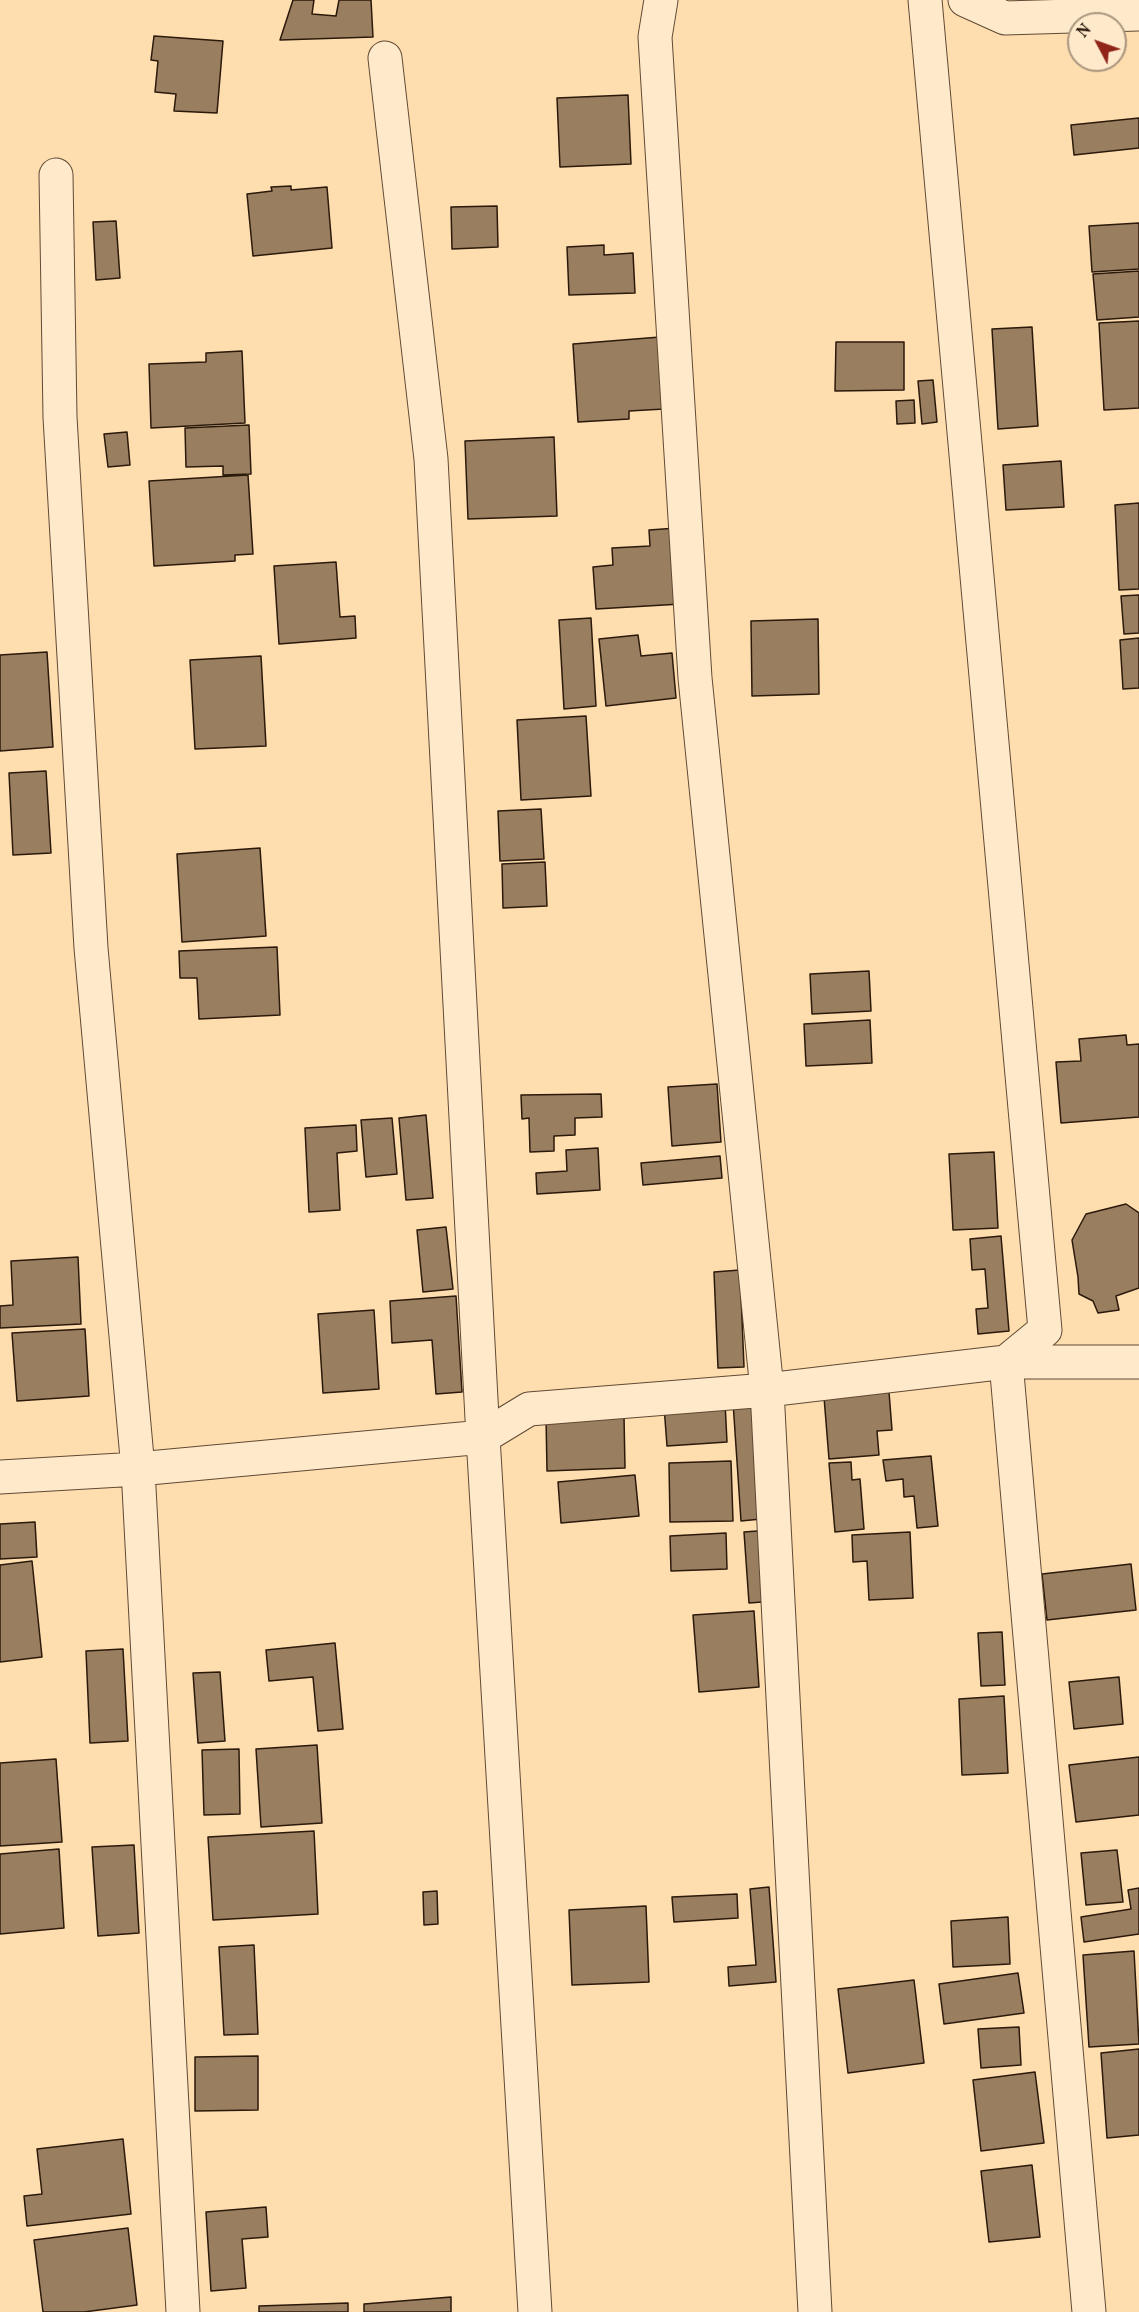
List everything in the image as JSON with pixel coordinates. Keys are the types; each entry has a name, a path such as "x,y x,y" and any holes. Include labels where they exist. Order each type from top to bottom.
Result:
{"street":[{"path":"661,0 655,37 695,678 767,1390 815,2312"},
{"path":"925,0 1045,1330 1006,1362"},
{"path":"965,0 1010,9 1139,14"},
{"path":"385,58 431,459 483,1437 535,2312"},
{"path":"56,175 60,417 91,948 138,1469 183,2312"},
{"path":"1006,1362 1089,2312"},
{"path":"0,1477 138,1469 483,1437 529,1409 767,1390 1006,1362 1139,1362"}],"building":[{"path":"293,0 314,0 312,14 336,16 339,0 371,0 373,37 280,40"},
{"path":"154,36 223,41 217,113 174,111 176,94 155,92 158,61 151,60"},
{"path":"628,95 631,164 560,167 557,98"},
{"path":"1139,118 1139,148 1074,155 1071,125"},
{"path":"291,186 291,190 327,187 332,248 253,256 247,194 272,191 271,187"},
{"path":"497,206 498,247 452,249 451,207"},
{"path":"116,221 120,278 96,280 93,222"},
{"path":"1139,223 1139,269 1092,272 1089,226"},
{"path":"604,245 604,255 633,253 635,293 569,295 567,247"},
{"path":"1139,271 1139,317 1097,320 1093,274"},
{"path":"1139,321 1139,408 1104,410 1099,323"},
{"path":"1032,327 1038,426 998,429 992,329"},
{"path":"660,337 664,409 629,411 629,419 578,422 573,344"},
{"path":"836,342 904,342 904,390 835,391"},
{"path":"242,351 245,423 151,428 149,364 206,362 206,353"},
{"path":"933,380 937,422 922,424 918,381"},
{"path":"914,400 915,423 897,424 896,401"},
{"path":"249,425 251,474 223,475 223,466 186,467 185,428"},
{"path":"127,432 130,465 108,467 104,434"},
{"path":"554,437 557,516 468,519 465,441"},
{"path":"1061,461 1064,507 1006,510 1003,465"},
{"path":"248,475 253,554 235,555 235,561 154,566 149,481"},
{"path":"1139,503 1139,589 1119,590 1115,505"},
{"path":"677,528 681,604 596,609 593,567 613,565 612,548 650,546 649,530"},
{"path":"336,562 340,617 355,616 356,638 279,644 274,566"},
{"path":"1139,595 1139,633 1124,634 1121,596"},
{"path":"591,618 596,706 564,709 559,620"},
{"path":"818,619 819,694 752,696 751,621"},
{"path":"638,635 641,656 672,653 676,698 606,706 599,639"},
{"path":"1139,638 1139,688 1123,689 1120,640"},
{"path":"47,652 53,747 0,751 0,655"},
{"path":"261,656 266,746 195,749 190,660"},
{"path":"586,716 591,796 521,800 517,720"},
{"path":"46,771 51,853 13,855 9,773"},
{"path":"541,809 544,859 500,861 498,811"},
{"path":"260,848 266,936 182,942 177,854"},
{"path":"545,862 547,906 503,908 502,864"},
{"path":"277,947 280,1015 199,1019 197,978 180,978 179,951"},
{"path":"869,971 871,1011 812,1014 810,974"},
{"path":"870,1020 872,1063 806,1066 804,1024"},
{"path":"1126,1035 1127,1045 1139,1044 1139,1117 1061,1123 1056,1062 1081,1061 1079,1039"},
{"path":"717,1084 721,1142 672,1146 668,1087"},
{"path":"601,1094 602,1117 575,1118 575,1135 554,1136 554,1151 530,1152 529,1118 522,1119 521,1095"},
{"path":"426,1115 433,1198 406,1200 399,1118"},
{"path":"392,1118 397,1174 366,1177 361,1120"},
{"path":"356,1125 357,1151 337,1153 340,1210 309,1212 305,1128"},
{"path":"598,1148 600,1190 537,1194 536,1173 567,1171 566,1150"},
{"path":"994,1152 998,1228 953,1230 949,1154"},
{"path":"720,1156 722,1178 643,1185 641,1163"},
{"path":"1126,1204 1139,1213 1139,1288 1116,1296 1119,1310 1098,1313 1093,1301 1079,1294 1072,1240 1086,1214"},
{"path":"446,1227 453,1289 423,1292 417,1230"},
{"path":"1001,1236 1009,1331 978,1334 976,1309 988,1308 985,1269 972,1270 970,1239"},
{"path":"78,1257 81,1324 0,1328 0,1306 13,1305 11,1261"},
{"path":"740,1270 744,1367 718,1368 714,1272"},
{"path":"456,1296 462,1392 436,1394 432,1340 392,1343 390,1301"},
{"path":"374,1310 379,1389 323,1393 318,1314"},
{"path":"85,1329 89,1396 17,1401 12,1333"},
{"path":"889,1392 892,1430 877,1431 879,1455 829,1459 824,1397"},
{"path":"763,1400 771,1518 741,1521 733,1402"},
{"path":"725,1402 727,1442 667,1446 664,1406"},
{"path":"624,1416 625,1468 547,1471 546,1417"},
{"path":"931,1456 938,1526 917,1528 914,1496 904,1497 903,1479 886,1481 883,1460"},
{"path":"731,1461 733,1521 670,1522 669,1463"},
{"path":"851,1462 852,1480 860,1479 864,1529 835,1532 829,1463"},
{"path":"635,1475 639,1516 561,1523 558,1482"},
{"path":"35,1522 37,1557 0,1559 0,1524"},
{"path":"771,1530 775,1601 749,1603 744,1532"},
{"path":"910,1532 913,1598 869,1600 867,1561 853,1562 852,1535"},
{"path":"726,1533 727,1569 671,1571 670,1536"},
{"path":"32,1561 42,1657 0,1662 0,1565"},
{"path":"1131,1564 1136,1610 1047,1620 1042,1574"},
{"path":"754,1611 759,1687 699,1692 693,1615"},
{"path":"1002,1632 1005,1685 981,1686 978,1633"},
{"path":"335,1643 343,1729 318,1731 313,1677 269,1681 266,1650"},
{"path":"123,1649 128,1741 90,1743 86,1651"},
{"path":"220,1672 225,1741 198,1743 193,1673"},
{"path":"1119,1677 1123,1724 1074,1729 1069,1682"},
{"path":"1004,1696 1008,1773 962,1775 959,1699"},
{"path":"317,1745 322,1823 261,1827 256,1749"},
{"path":"239,1749 240,1814 204,1815 202,1750"},
{"path":"1139,1757 1139,1815 1076,1822 1069,1765"},
{"path":"56,1759 62,1842 0,1846 0,1763"},
{"path":"314,1831 318,1914 213,1920 208,1837"},
{"path":"134,1845 139,1933 98,1936 92,1847"},
{"path":"59,1849 64,1928 0,1934 0,1854"},
{"path":"1117,1850 1123,1902 1086,1905 1081,1853"},
{"path":"769,1887 776,1982 729,1986 728,1967 756,1965 750,1889"},
{"path":"1139,1888 1139,1934 1084,1942 1081,1917 1131,1909 1128,1890"},
{"path":"437,1891 438,1924 424,1925 423,1892"},
{"path":"737,1894 738,1918 674,1922 672,1897"},
{"path":"646,1906 649,1982 572,1985 569,1910"},
{"path":"1008,1917 1010,1964 953,1967 951,1921"},
{"path":"254,1945 258,2034 224,2035 219,1947"},
{"path":"1134,1951 1139,2044 1089,2047 1083,1955"},
{"path":"1018,1973 1024,2013 944,2024 939,1984"},
{"path":"914,1980 924,2063 848,2073 838,1989"},
{"path":"1019,2027 1021,2065 981,2068 978,2029"},
{"path":"1139,2049 1139,2135 1107,2138 1101,2053"},
{"path":"258,2056 258,2110 195,2111 195,2057"},
{"path":"1035,2072 1044,2143 981,2151 973,2080"},
{"path":"123,2139 131,2214 27,2226 24,2196 42,2194 37,2149"},
{"path":"1032,2165 1040,2237 989,2242 981,2171"},
{"path":"266,2207 268,2237 242,2239 246,2288 211,2291 206,2212"},
{"path":"128,2228 137,2305 84,2312 43,2312 34,2240"},
{"path":"451,2297 451,2312 364,2312 364,2304"},
{"path":"348,2303 348,2312 259,2312 259,2306"}]}
